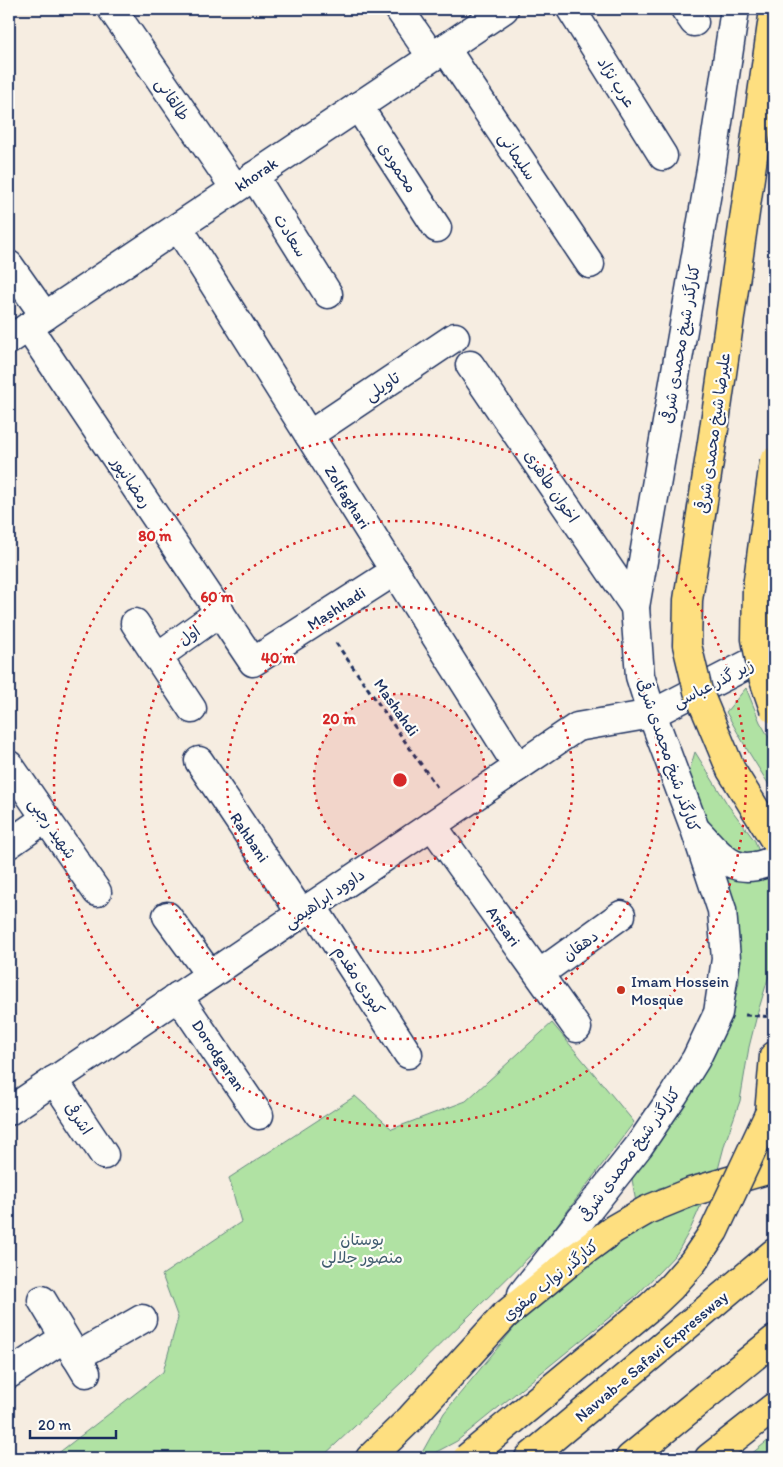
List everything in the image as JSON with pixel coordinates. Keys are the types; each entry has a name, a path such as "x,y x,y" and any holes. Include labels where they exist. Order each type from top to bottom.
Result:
{"main road":[{"name":"علیرضا شیخ محمدی شرقی","path":"774,10 688,600 687,645 698,691 730,770 774,839"},
{"path":"774,461 757,587 756,639 763,677 774,709"},
{"path":"774,1056 769,1114 774,1157"},
{"path":"467,1458 651,1306 677,1281 693,1262 714,1231 769,1114"},
{"name":"کنارگذر نواب صفوی","path":"370,1458 411,1418 504,1316 576,1257 614,1229 647,1210 691,1192 774,1168"},
{"name":"Navvab-e Safavi Expressway","path":"529,1458 774,1253"},
{"path":"630,1458 774,1340"},
{"path":"709,1458 774,1407"}],"street":[{"name":"طالقانی","path":"112,9 244,182"},
{"name":"سلیمانی","path":"399,9 439,52 590,264"},
{"name":"khorak","path":"27,327 504,9"},
{"name":"عرب نژاد","path":"571,9 663,156"},
{"name":"کنارگذر شیخ محمدی شرقی","path":"504,1316 639,1146 696,1058 718,1013 726,959 722,910 640,676 634,607 709,179 735,9"},
{"name":"محمودی","path":"358,106 437,228"},
{"name":"سعادت","path":"244,182 328,294"},
{"name":"Zolfaghari","path":"178,227 518,767"},
{"name":"رمضانپور","path":"9,265 27,327 253,662"},
{"name":"تاویلی","path":"309,435 456,337"},
{"name":"اخوان طاهری","path":"470,365 634,607"},
{"name":"Mashhadi","path":"253,662 395,571"},
{"name":"اول","path":"157,657 220,612"},
{"path":"135,624 192,709"},
{"name":"زیر گذر عباسی","path":"652,714 774,652"},
{"name":"داوود ابراهیمی","path":"9,1111 577,727 652,714"},
{"name":"Rahbani","path":"199,760 307,910"},
{"name":"شهید رجبی","path":"9,765 97,892"},
{"path":"9,844 46,818"},
{"name":"Ansari","path":"442,818 539,974 577,1028"},
{"path":"695,829 729,863 746,868 763,865 774,860"},
{"name":"کبودی مقدم","path":"307,910 408,1054"},
{"name":"دهقان","path":"539,974 621,915"},
{"path":"167,916 210,975"},
{"name":"Dorodgaran","path":"178,996 259,1115"},
{"name":"اشرفی","path":"54,1080 104,1155"},
{"path":"42,1300 75,1356"},
{"path":"9,1374 75,1356 142,1319"}],"path":[{"name":"Mashahdi","path":"320,619 442,818"}],"green space":[{"path":"746,688 760,722 774,746 774,793 726,712"},
{"path":"695,752 728,805 755,841 761,857 741,857 712,834 686,782"},
{"path":"713,857 767,872 774,906 774,959 749,1047 740,1101 725,1143 716,1177 659,1188 636,1203 632,1179 698,1081 728,1024 739,982 737,933 733,903 728,883"},
{"name":"بوستان منصور جلالی","path":"552,1023 634,1122 545,1241 403,1381 321,1458 52,1458 163,1372 178,1318 162,1275 241,1222 229,1178 355,1096 392,1129 466,1101"},
{"path":"705,1196 690,1230 677,1253 637,1295 457,1441 425,1458 419,1458 444,1413 514,1328 551,1292 623,1237"},
{"path":"774,1436 774,1458 746,1458"}],"place":[{"name":"Imam Hossein Mosque","path":"621,990"}]}
